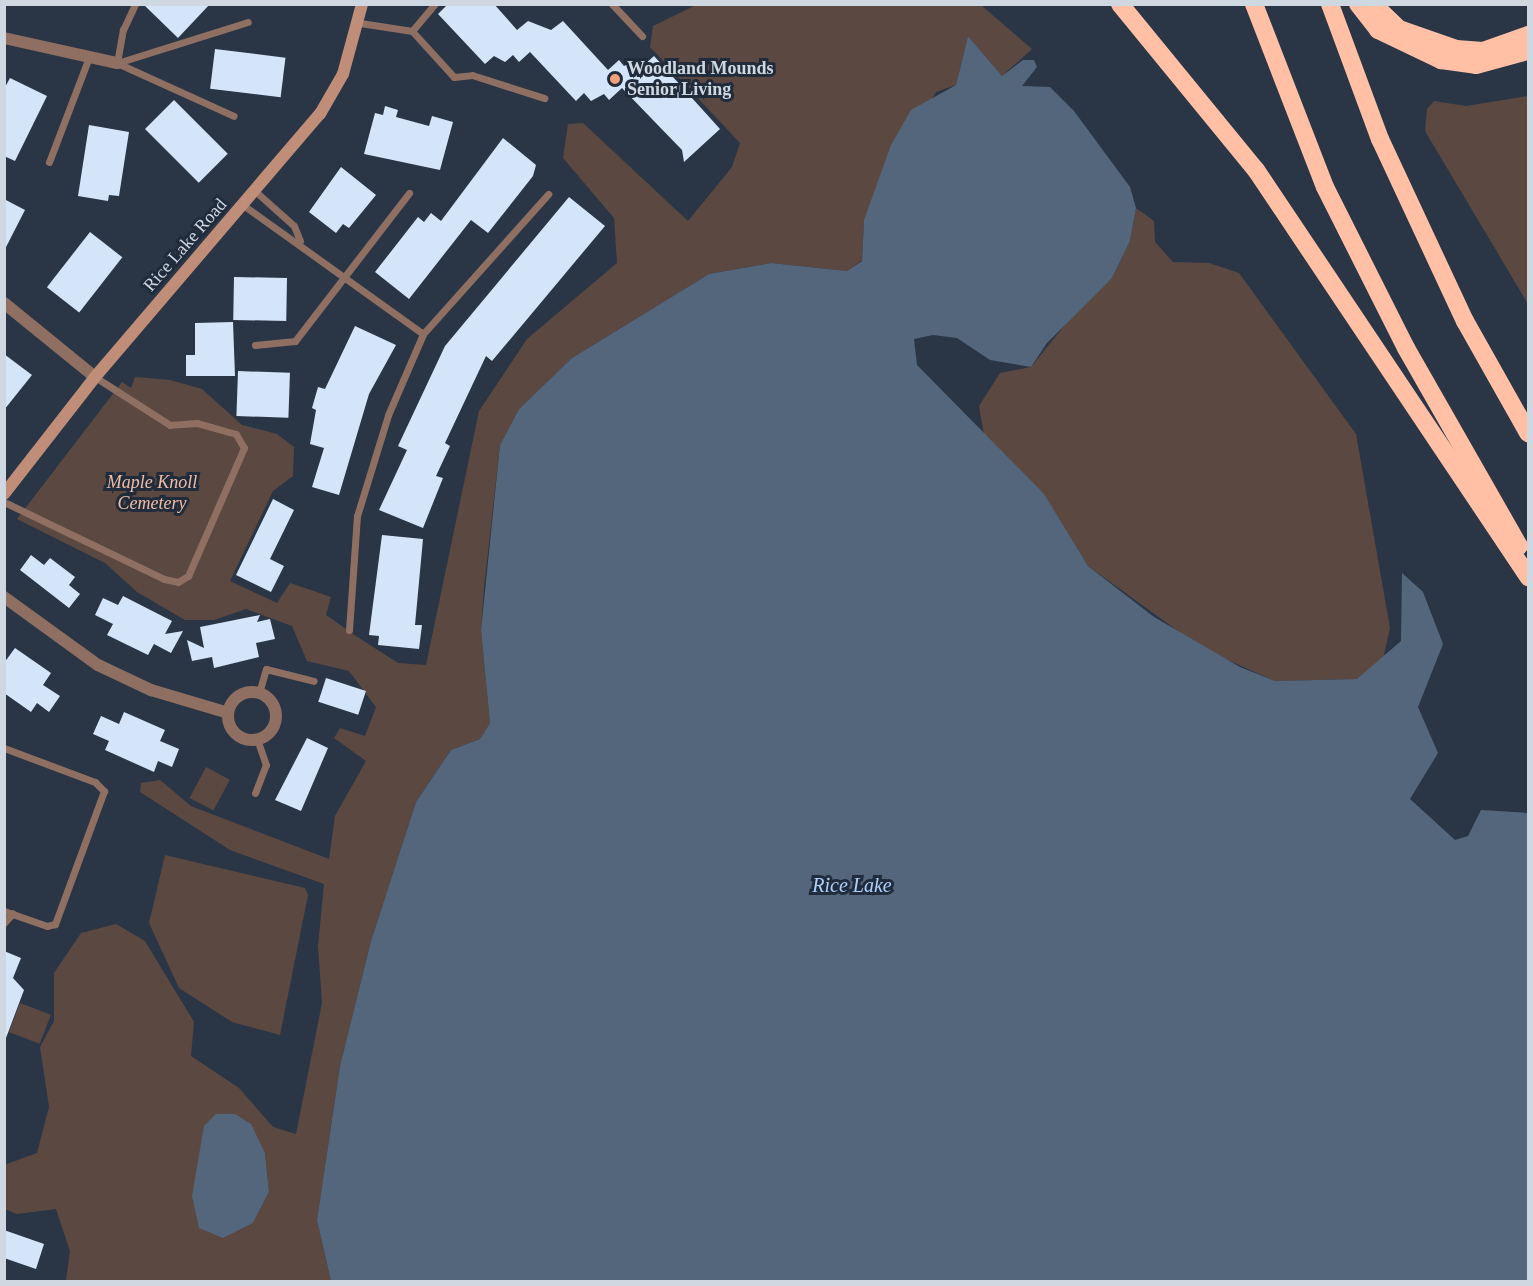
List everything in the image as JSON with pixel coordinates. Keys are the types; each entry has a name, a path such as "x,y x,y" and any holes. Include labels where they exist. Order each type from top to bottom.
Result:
{"highway":[{"path":"1120,4 1256,170 1528,577"},
{"path":"1254,4 1325,187 1406,348 1528,562"},
{"path":"1330,4 1385,150 1465,321 1528,433"},
{"path":"1358,4 1378,30 1441,60 1476,64 1528,51"},
{"path":"1373,4 1399,29 1456,50 1483,51 1528,35"}],"street":[{"name":"Rice Lake Road","path":"4,494 95,377 255,191 332,95 360,22 362,4"},
{"path":"4,38 117,63"},
{"path":"5,303 95,377"},
{"path":"4,597 98,665 151,690 228,713"},
{"path":"259,693 273,705 276,720 268,734 257,740 237,736 228,713 240,695 259,693"}],"lane":[{"path":"117,63 123,30 135,4"},
{"path":"412,31 435,4"},
{"path":"612,4 642,36"},
{"path":"117,63 248,22"},
{"path":"360,22 412,31 453,77 472,75 544,98"},
{"path":"49,162 89,57"},
{"path":"117,63 234,116"},
{"path":"255,191 294,226 300,241"},
{"path":"255,345 295,341 342,277 409,193"},
{"path":"350,630 357,516 388,415 423,334 548,194"},
{"path":"243,205 285,237 300,241 342,277 423,334"},
{"path":"4,502 164,579 178,582 188,576 244,448 236,434 197,423 170,425 95,377"},
{"path":"259,693 266,669 314,681"},
{"path":"255,792 266,765 257,740"},
{"path":"4,748 66,771 103,789 93,830 56,924 4,910"},
{"path":"4,922 13,914"}],"green space":[{"name":"Maple Knoll Cemetery","path":"696,5 981,5 1032,49 1002,76 968,36 956,85 936,92 864,220 862,260 847,271 771,263 709,274 572,358 519,409 500,445 484,588 481,630 490,723 480,739 451,750 416,802 371,941 340,1066 317,1220 331,1281 66,1281 70,1251 56,1209 17,1214 5,1209 4,1165 37,1153 49,1107 40,1047 54,1021 54,973 81,933 116,924 145,941 194,1022 191,1056 239,1088 273,1127 296,1134 322,1003 318,946 324,884 230,850 140,792 141,783 160,780 191,806 329,859 335,816 366,761 334,738 340,728 365,736 376,707 349,671 307,661 292,626 246,609 214,620 185,620 137,592 105,563 17,519 122,382 131,388 135,377 170,380 202,389 242,425 277,434 294,447 293,476 273,491 230,581 277,603 290,583 331,597 326,615 398,663 426,665 479,411 527,339 617,263 614,218 563,158 568,124 583,123 688,221 732,167 740,143 650,47 653,26","holes":["265,1153 269,1192 253,1223 239,1230"]},
{"path":"1528,96 1528,304 1425,131 1427,109 1434,101 1466,106"},
{"path":"1136,208 1154,221 1155,242 1173,262 1209,263 1239,273 1356,434 1390,628 1383,659 1357,679 1275,681 1203,649 1088,566 1043,494 984,435 979,406 1000,373 1031,367 1081,305 1112,278 1130,241"},
{"path":"206,767 230,780 213,811 190,798"},
{"path":"165,855 305,888 308,895 280,1035 232,1022 179,988 149,923"},
{"path":"20,1003 51,1015 40,1044 9,1032"}],"water":[{"name":"Rice Lake","path":"968,36 1002,76 1023,60 1034,60 1037,67 1022,86 1050,87 1074,111 1130,187 1136,208 1130,241 1112,278 1047,343 1031,367 990,360 957,338 933,335 914,339 917,365 1044,494 1088,566 1154,617 1240,667 1275,681 1357,679 1401,641 1402,573 1423,592 1443,644 1418,707 1438,753 1410,799 1455,840 1468,836 1481,810 1528,813 1528,1281 331,1281 317,1220 340,1066 371,941 416,802 451,750 480,739 490,723 481,630 500,445 519,409 572,358 709,274 771,263 847,271 862,261 864,220 891,145 911,110 956,85"},
{"path":"216,1114 235,1114 251,1124 265,1153 269,1192 253,1223 223,1238 199,1228 192,1196 204,1126"}],"building":[{"path":"143,4 210,4 178,38"},
{"name":"Woodland Mounds Senior Living","path":"448,4 494,4 517,30 528,21 551,30 563,21 608,70 619,60 624,66 638,59 643,66 654,56 720,129 684,162 682,150 622,88 609,100 604,94 591,101 584,93 576,101 530,52 519,62 513,55 505,62 494,56 485,64 438,14"},
{"path":"215,49 285,58 281,97 210,89"},
{"path":"10,78 47,96 15,161 4,156 4,89"},
{"path":"174,100 228,154 199,183 145,129"},
{"path":"385,106 398,110 396,117 429,126 432,116 453,122 440,170 364,154 375,113 383,115"},
{"path":"89,125 129,132 119,196 109,195 108,201 78,196"},
{"path":"503,138 536,165 533,176 488,233 471,220 409,299 375,272 418,217 424,222 431,213 441,221"},
{"path":"341,167 376,195 349,228 343,224 336,233 309,212"},
{"path":"569,197 605,226 492,361 486,356 445,443 450,446 436,476 443,478 423,528 379,510 407,450 398,446 445,346"},
{"path":"4,199 25,210 4,251"},
{"path":"90,232 122,257 79,312 47,287"},
{"path":"234,277 287,278 286,321 233,320"},
{"path":"233,322 235,376 186,376 186,355 195,355 195,323"},
{"path":"355,326 396,345 369,394 339,495 312,487 324,448 310,444 316,410 312,408 318,387 325,389"},
{"path":"4,354 32,375 4,410"},
{"path":"238,371 290,373 288,418 236,416"},
{"path":"273,499 294,510 270,559 284,566 271,592 236,575"},
{"path":"382,535 423,539 415,625 422,625 419,649 378,645 379,636 369,635"},
{"path":"31,555 44,565 50,558 75,577 69,585 80,594 69,608 20,570"},
{"path":"123,596 172,621 165,634 183,631 171,653 154,644 148,655 107,635 113,624 95,615 103,598 118,605"},
{"path":"260,615 257,622 270,619 275,639 256,643 259,657 214,668 212,657 192,661 187,640 204,648 200,627"},
{"path":"15,648 51,673 43,685 60,696 49,712 37,703 31,712 4,693 4,663"},
{"path":"326,678 366,691 358,715 318,702"},
{"path":"124,712 165,730 160,741 179,749 172,767 158,761 154,772 105,750 109,741 93,734 101,716 119,724"},
{"path":"307,738 328,748 301,811 275,800"},
{"path":"4,951 21,958 13,978 24,990 6,1038"},
{"path":"4,1230 44,1244 36,1269 4,1258"}],"place":[{"name":"Woodland Mounds Senior Living","path":"615,79"}]}
